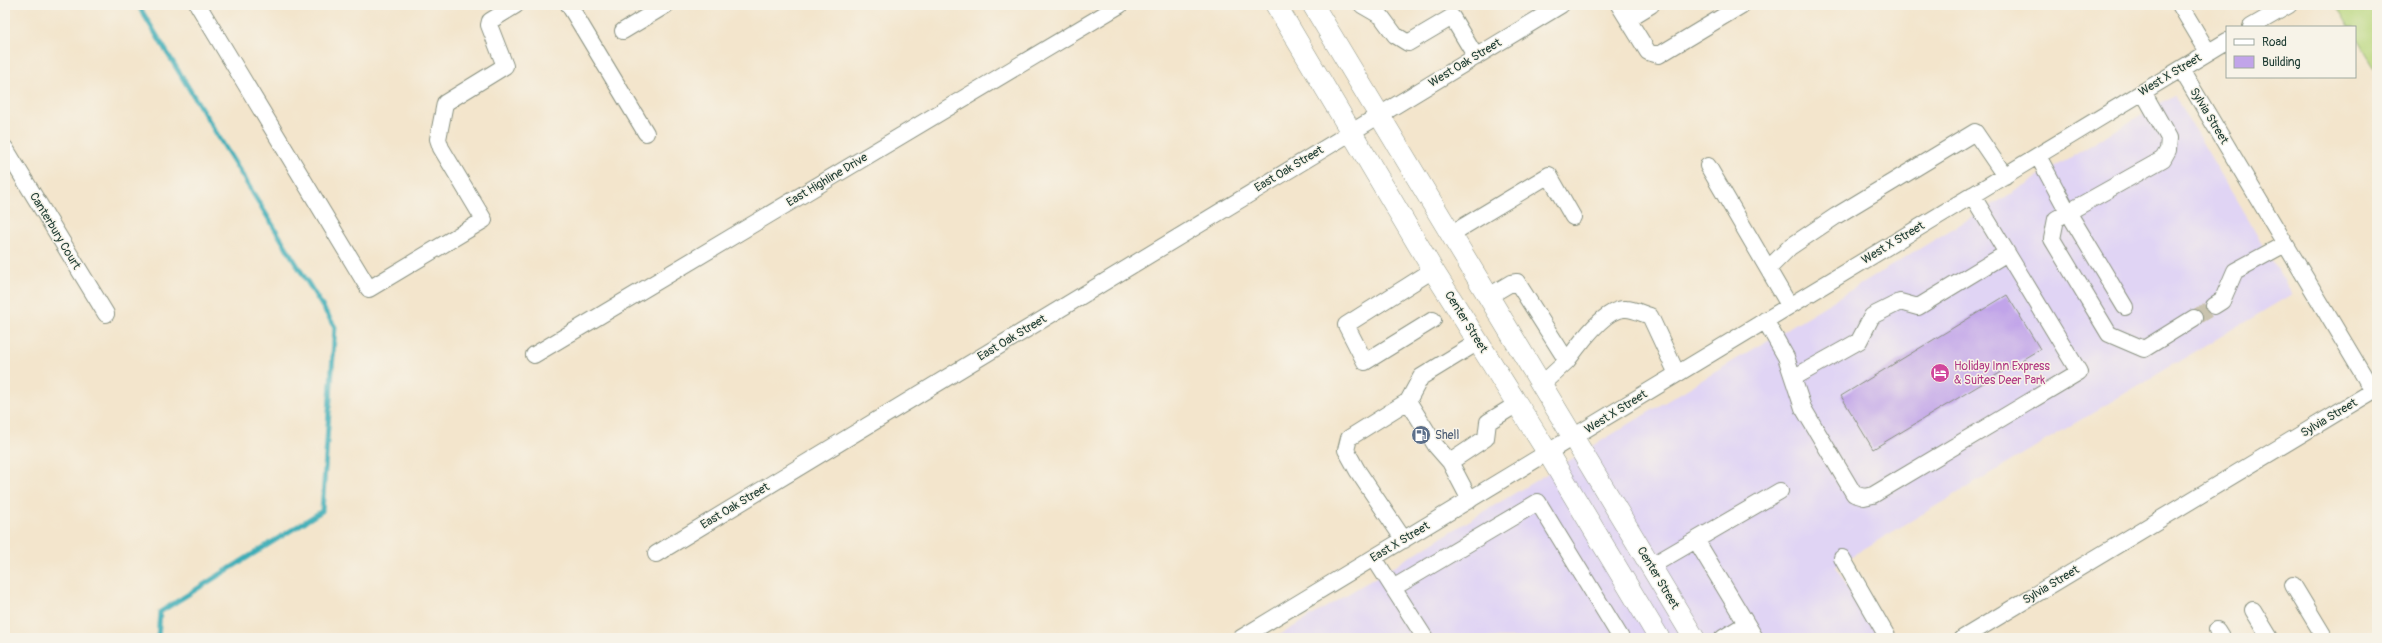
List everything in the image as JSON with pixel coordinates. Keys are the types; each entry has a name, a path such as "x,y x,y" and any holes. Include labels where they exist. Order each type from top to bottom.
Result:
{"main road":[{"name":"Center Street","path":"1276,5 1451,234 1542,384 1561,446 1652,636"},
{"name":"Center Street","path":"1313,5 1433,270 1517,404 1561,446 1651,566 1694,638"}],"street":[{"path":"198,5 369,289 484,220 441,148 438,139 445,103 506,66 489,25 490,21 516,5"},
{"path":"569,5 646,133"},
{"path":"623,30 666,5"},
{"name":"East Highline Drive","path":"534,355 1120,5"},
{"path":"1362,5 1381,16 1395,35 1408,43 1452,17 1476,57"},
{"name":"West Oak Street","path":"1366,122 1561,5"},
{"path":"1619,5 1648,52 1659,55 1742,5"},
{"path":"1628,19 1651,5"},
{"path":"2180,5 2208,52"},
{"path":"2253,26 2289,5"},
{"name":"West X Street","path":"1561,446 1765,320 2226,42"},
{"name":"Sylvia Street","path":"1963,638 2373,391 2181,69"},
{"path":"2143,92 2169,138 2168,150 2163,159 2056,219 2052,239 2109,334 2144,349 2194,318"},
{"name":"East Oak Street","path":"656,554 1366,122"},
{"path":"1768,269 1796,242 1975,132 2005,176"},
{"name":"Canterbury Court","path":"5,148 106,314"},
{"path":"2038,156 2068,212 2125,307"},
{"path":"1708,166 1790,305"},
{"path":"1451,234 1549,175 1574,217"},
{"path":"1765,320 1786,356 1802,408 1854,494 1864,497 1873,495 2079,372 1972,195"},
{"path":"2214,306 2222,301 2235,271 2285,244"},
{"path":"1793,378 1859,340 1872,316 1900,302 1918,307 2007,253"},
{"path":"1433,270 1346,325 1366,362 1433,320"},
{"path":"1489,296 1510,283 1517,282 1567,361"},
{"path":"1542,384 1567,361 1587,335 1612,312 1625,308 1650,316 1677,374"},
{"path":"1404,540 1357,470 1346,450 1350,438 1408,401 1421,377 1478,342"},
{"path":"1408,401 1436,446 1450,462 1470,500"},
{"path":"1450,462 1486,438 1488,422 1517,404"},
{"name":"East X Street","path":"1241,638 1561,446"},
{"path":"1651,566 1780,491"},
{"path":"1393,588 1538,502 1621,638"},
{"path":"1696,540 1754,638"},
{"path":"1374,558 1425,638"},
{"path":"1842,558 1888,638"},
{"path":"2293,585 2325,638"},
{"path":"2253,610 2270,638"},
{"path":"1723,638 1746,624"}],"shaded area":[{"path":"2174,95 2292,294 1835,566 1878,638 1275,638"}],"green space":[{"path":"2336,5 2377,5 2377,72 2356,38 2356,26 2348,26"}],"building":[{"name":"Holiday Inn Express & Suites Deer Park","path":"2007,295 2040,349 1873,449 1841,396"}],"waterway":[{"path":"138,5 335,327 322,511 160,612 158,638"}],"tunnel":[{"path":"2194,318 2214,306"}],"place":[{"name":"Holiday Inn Express & Suites Deer Park","path":"1940,373"},
{"name":"Shell","path":"1421,435"}]}
